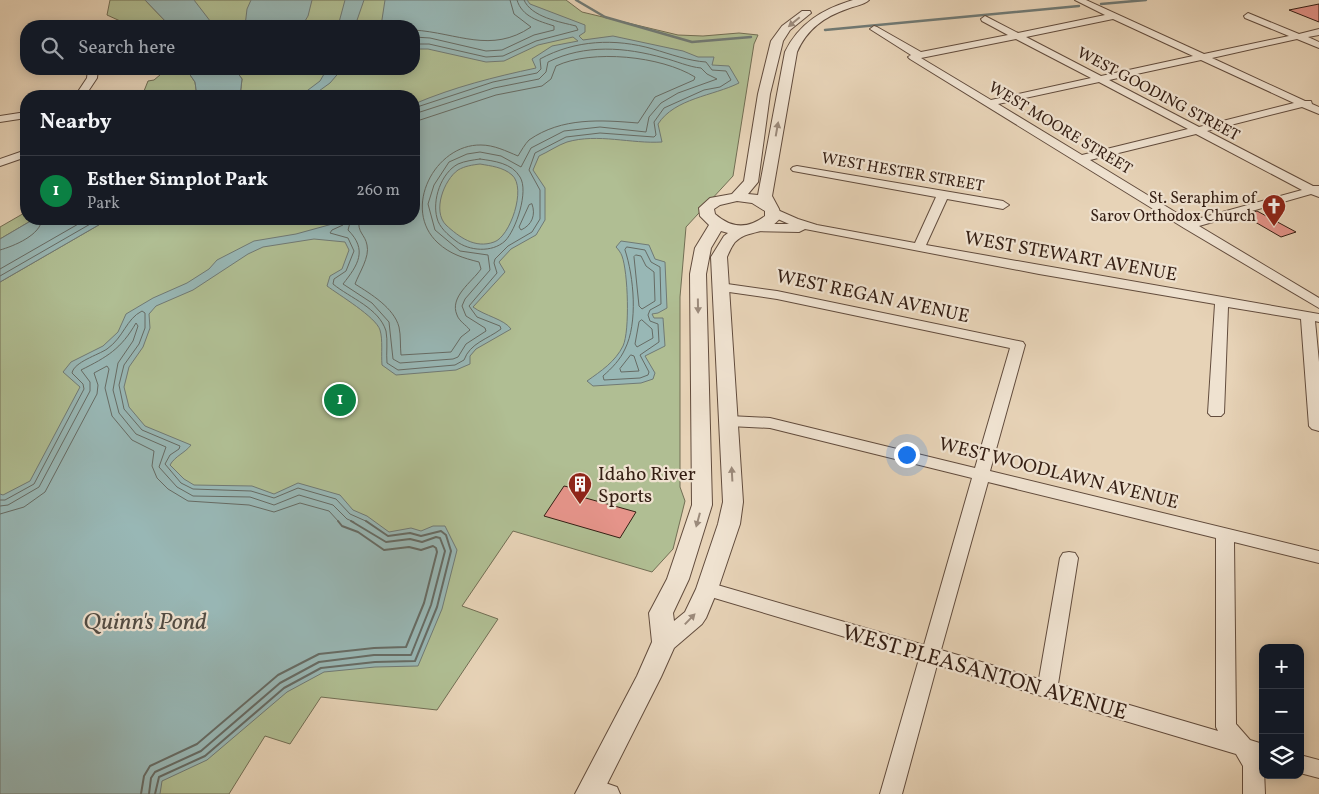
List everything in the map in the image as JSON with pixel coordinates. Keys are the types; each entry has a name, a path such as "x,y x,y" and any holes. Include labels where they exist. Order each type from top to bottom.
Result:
{"street":[{"path":"737,196 751,182 764,94 777,41 786,28 798,18 837,0"},
{"path":"596,792 664,642 694,618 707,589 729,524 733,502 719,257 728,239 770,222 771,209 765,196 794,42 803,30 816,20 845,6 864,0"},
{"path":"1080,0 1319,111"},
{"path":"916,56 1114,16"},
{"path":"1248,16 1319,45"},
{"name":"WEST GOODING STREET","path":"985,19 1317,191"},
{"name":"WEST MOORE STREET","path":"874,29 990,103 1318,303"},
{"path":"990,103 1319,32"},
{"path":"84,90 92,75"},
{"path":"1081,159 1319,100"},
{"path":"0,119 20,116"},
{"path":"0,163 20,155"},
{"name":"WEST HESTER STREET","path":"797,169 1004,205"},
{"path":"1188,225 1317,191"},
{"path":"919,247 943,195"},
{"path":"749,229 718,225 708,218 707,208 719,199 737,196 756,199 771,209"},
{"name":"WEST STEWART AVENUE","path":"771,209 794,222 816,228 1039,270 1314,317"},
{"path":"664,642 661,613 678,579 699,520 702,505 698,274 700,257 708,234 718,225"},
{"name":"WEST STEWART AVENUE","path":"749,229 816,228"},
{"name":"WEST REGAN AVENUE","path":"720,287 777,294 1018,345 982,474"},
{"path":"1216,412 1222,300"},
{"path":"1292,312 1318,303"},
{"path":"1314,317 1318,426"},
{"name":"WEST WOODLAWN AVENUE","path":"729,421 770,422 1319,556"},
{"path":"891,794 982,474"},
{"path":"1225,534 1226,727 1254,764 1254,794"},
{"path":"1047,689 1069,558"},
{"name":"WEST PLEASANTON AVENUE","path":"707,589 1259,751"},
{"path":"1304,765 1319,769"}],"green space":[{"path":"110,0 145,0 164,20 118,20 107,15"},
{"path":"192,0 566,0 582,12 678,35 703,36 739,33 758,35 754,44 733,176 686,227 680,297 680,487 685,501 673,549 652,572 513,531 462,606 498,619 437,710 321,697 290,744 265,736 229,794 0,794 0,282 99,225 420,225 420,90 241,90 242,79 239,75 420,75 420,20 207,20"},
{"path":"160,75 190,75 195,82 196,90 144,90 148,81 154,80"},
{"path":"20,215 20,225 24,225 0,239 0,227"}],"water":[{"path":"145,0 194,0 209,20 164,20"},
{"path":"251,0 312,0 306,20 246,20 247,9"},
{"path":"345,0 364,0 357,20 340,20"},
{"name":"Quinn's Pond","path":"385,0 527,0 530,4 585,25 585,32 579,36 583,40 613,36 683,51 698,57 714,57 712,65 729,66 739,83 674,108 658,124 662,142 579,139 564,143 539,156 533,170 545,188 545,220 536,235 511,249 499,262 505,272 473,307 504,323 511,329 476,349 470,356 470,364 456,370 396,375 382,365 380,330 377,325 365,313 327,286 330,276 342,269 349,250 345,242 314,239 263,247 248,254 193,290 156,306 149,314 150,328 143,347 129,367 124,387 129,407 145,426 191,445 170,465 184,479 194,485 252,486 274,494 298,483 340,495 353,510 367,516 389,532 411,528 421,531 433,526 445,526 457,550 442,609 418,666 375,667 324,672 287,692 207,760 162,781 160,794 0,794 0,494 3,495 30,481 80,387 63,372 71,362 103,346 118,332 126,314 153,298 187,283 209,269 217,260 254,241 296,234 329,225 420,225 420,102 474,83 536,68 532,59 552,46 578,41 573,37 538,45 504,61 486,62 428,49 420,49 420,20 382,20","holes":["480,164 497,167 508,172 516,181 518,190 515,212 506,231 494,242 480,244 468,241 456,234 442,219 440,204 444,188 453,175 463,168"]},
{"path":"190,75 239,75 242,79 241,90 196,90 195,82"},
{"path":"324,75 337,75 320,90 308,90 320,81"},
{"path":"24,225 99,225 0,282 0,239"},
{"path":"621,241 649,245 655,259 665,262 667,308 652,314 654,318 663,318 665,346 645,356 655,373 653,379 641,383 593,386 587,381 602,370 620,352 627,328 626,275 622,256 616,247"}],"building":[{"path":"1319,4 1319,22 1289,10"},
{"name":"St. Seraphim of Sarov Orthodox Church","path":"1257,211 1296,232 1281,237 1243,215"},
{"name":"Idaho River Sports","path":"564,486 586,491 582,497 636,512 620,538 544,516"}],"waterway":[{"path":"576,0 605,17 692,42 751,37"},
{"path":"1101,4 1146,0"},
{"path":"825,30 1079,6"}],"place":[{"name":"St. Seraphim of Sarov Orthodox Church","path":"1274,227"},
{"name":"Esther Simplot Park","path":"340,400"},
{"name":"Idaho River Sports","path":"580,505"}]}
